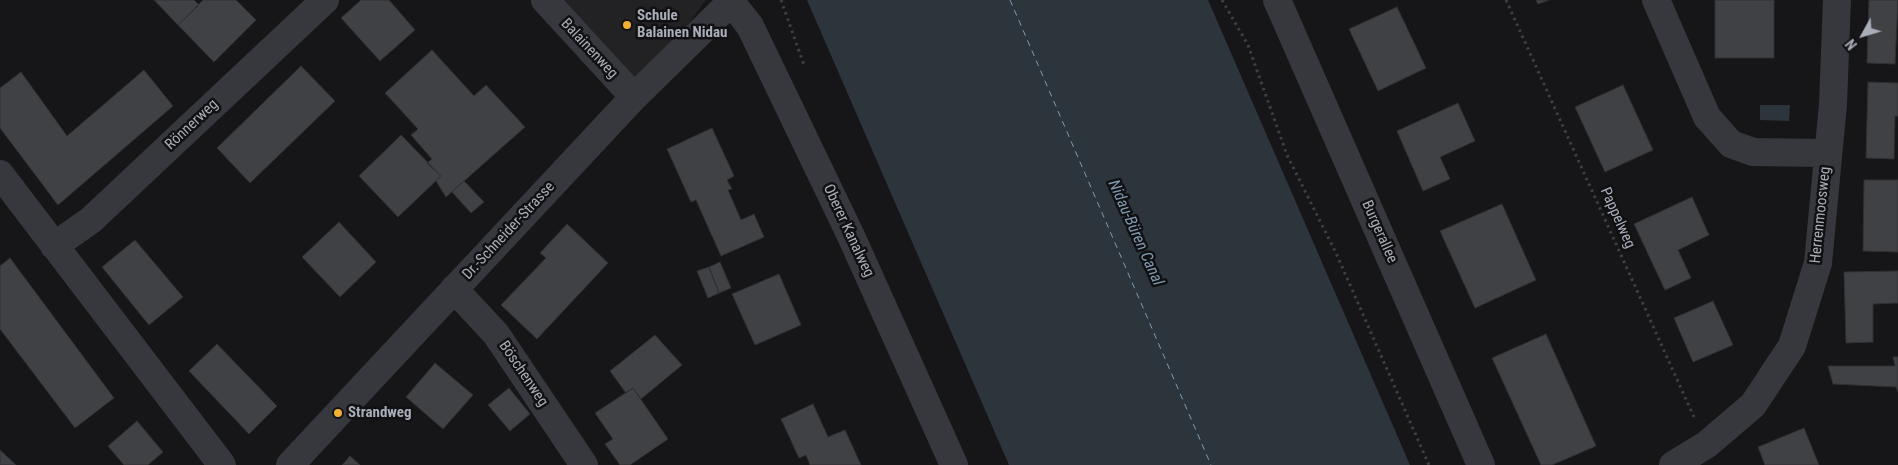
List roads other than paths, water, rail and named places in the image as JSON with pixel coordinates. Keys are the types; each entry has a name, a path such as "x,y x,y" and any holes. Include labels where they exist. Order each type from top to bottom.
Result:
{"street":[{"name":"Rönnerweg","path":"54,246 91,220 325,0"},
{"name":"Balainenweg","path":"545,0 634,97"},
{"name":"Burgerallee","path":"1277,0 1481,465"},
{"path":"1656,0 1707,117 1731,144 1753,152 1827,153"},
{"name":"Herrenmoosweg","path":"1674,465 1706,445 1753,406 1792,346 1818,263 1835,73 1837,0"},
{"name":"Dr.-Schneider-Strasse","path":"290,465 634,97 732,1"},
{"name":"Oberer Kanalweg","path":"732,1 750,26 851,236 954,465"},
{"path":"0,174 222,465"},
{"name":"Böschenweg","path":"454,289 496,334 584,465"}],"water":[{"name":"Nidau-Büren Canal","path":"807,0 1208,0 1410,465 1009,465"},
{"path":"1760,105 1790,105 1789,121 1760,120"}],"place":[{"name":"Schule Balainen Nidau","path":"627,25"},
{"name":"Strandweg","path":"338,413"}]}
